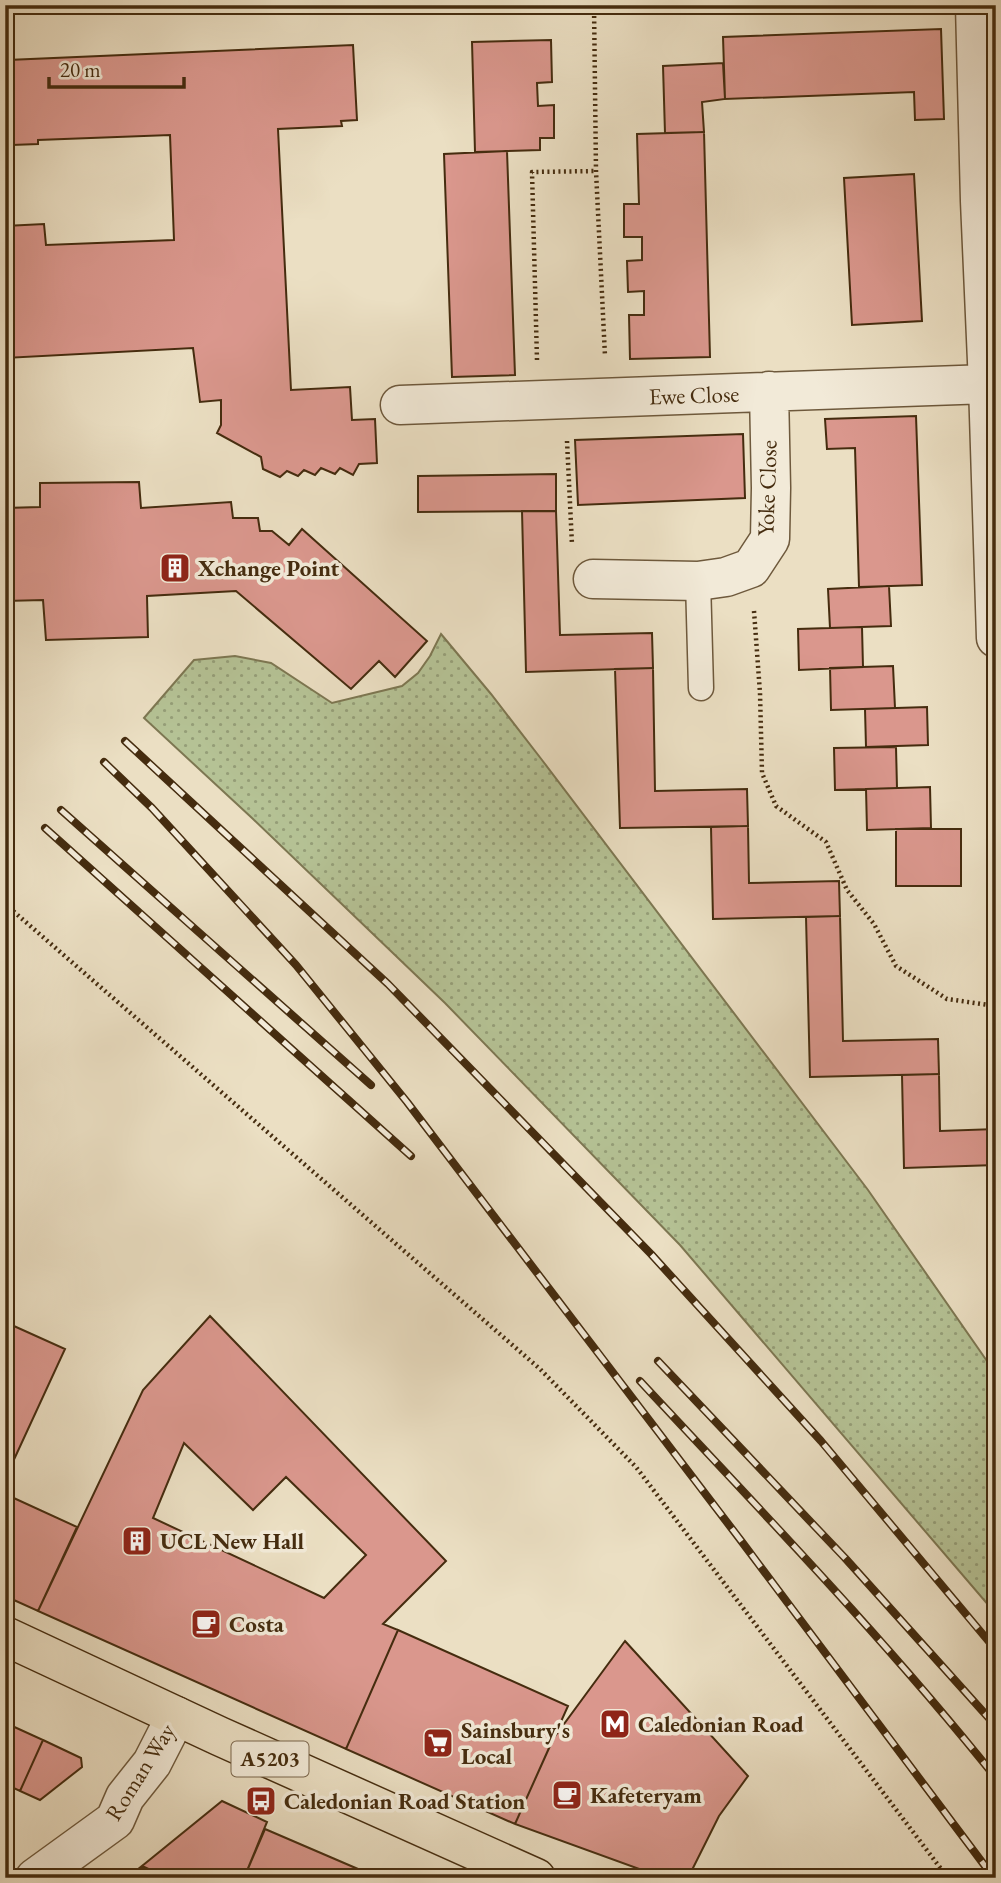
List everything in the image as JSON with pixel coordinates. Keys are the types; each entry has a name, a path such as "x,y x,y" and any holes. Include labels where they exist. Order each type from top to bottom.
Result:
{"main road":[{"name":"A5203","path":"5,1636 536,1878"}],"street":[{"path":"975,5 988,200 988,384 996,638"},
{"name":"Ewe Close","path":"400,405 988,384"},
{"name":"Yoke Close","path":"593,579 698,580 726,577 751,568 770,539 769,391"},
{"name":"Roman Way","path":"35,1878 115,1820 125,1797 152,1763 176,1716"}],"lane":[{"path":"698,580 701,688"}],"path":[{"path":"594,5 596,171 607,398"},
{"path":"593,579 573,558 552,400 532,172 596,171"},
{"path":"751,568 760,694 762,773 776,806 826,842 847,890 874,924 896,966 947,999 996,1006"},
{"path":"5,904 540,1369 636,1467 948,1878"}],"green space":[{"path":"441,634 542,760 868,1190 996,1374 996,1614 680,1245 445,1003 144,718 194,660 235,656 271,663 332,703 402,686 418,673"}],"building":[{"path":"941,29 944,119 915,120 914,92 725,99 723,37"},
{"path":"551,40 552,82 537,83 538,106 554,105 554,138 540,138 540,150 475,152 472,42"},
{"path":"353,45 357,120 341,121 342,126 278,129 291,390 350,387 352,420 375,419 377,463 359,464 353,475 340,468 335,474 321,468 315,475 304,470 298,476 287,471 280,477 263,469 261,457 217,433 221,425 221,400 200,402 193,348 5,358 5,226 44,224 46,245 174,240 170,135 38,140 38,144 12,145 8,60"},
{"path":"723,63 725,99 702,102 704,132 665,133 663,66"},
{"path":"704,132 710,357 630,359 629,315 644,315 644,291 628,292 627,261 642,260 642,237 624,237 624,204 639,204 637,134"},
{"path":"507,151 515,375 452,377 444,154"},
{"path":"914,174 922,321 852,325 844,178"},
{"path":"916,416 922,585 859,587 855,448 827,449 825,419"},
{"path":"743,434 745,498 578,505 575,440"},
{"path":"556,474 556,511 418,512 418,476"},
{"name":"Xchange Point","path":"139,482 141,508 231,502 233,518 258,518 260,531 272,531 289,545 302,529 427,641 395,677 379,661 351,689 236,591 147,596 148,637 46,640 43,600 5,601 5,508 40,507 40,483"},
{"path":"522,511 556,511 560,635 652,633 653,668 526,672"},
{"path":"889,586 891,626 830,628 828,589"},
{"path":"862,627 863,667 799,670 798,629"},
{"path":"893,666 895,708 831,710 830,668"},
{"path":"653,668 655,791 747,789 748,826 620,828 615,669"},
{"path":"927,707 928,745 866,747 865,709"},
{"path":"896,747 897,788 835,790 834,748"},
{"path":"930,787 931,828 867,830 866,789"},
{"path":"748,826 749,883 839,881 840,916 713,919 711,827"},
{"path":"896,829 961,829 961,886 896,886"},
{"path":"840,916 843,1041 938,1039 939,1074 810,1077 806,917"},
{"path":"939,1074 940,1131 996,1129 996,1165 904,1168 902,1075"},
{"name":"UCL New Hall","path":"210,1316 446,1561 383,1624 398,1630 346,1749 38,1611 143,1390","holes":["184,1443 253,1510 286,1477 366,1555 324,1598 153,1518"]},
{"path":"5,1322 65,1349 5,1479"},
{"path":"5,1494 77,1527 38,1611 5,1596"},
{"path":"398,1630 568,1706 515,1824 346,1749"},
{"path":"625,1641 748,1776 719,1816 688,1878 664,1878 515,1824 553,1739"},
{"path":"10,1725 43,1740 20,1791 5,1784 5,1735"},
{"path":"43,1740 81,1758 82,1767 40,1800 20,1791"},
{"path":"222,1801 267,1822 244,1878 168,1878 142,1866"},
{"path":"265,1829 379,1878 244,1878"},
{"path":"142,1866 151,1878 127,1878"}],"railway":[{"path":"125,741 388,984 651,1254 821,1441 996,1650"},
{"path":"104,762 152,808 296,965 407,1102 994,1878"},
{"path":"61,810 371,1085"},
{"path":"45,828 411,1156"},
{"path":"658,1361 845,1558 996,1726"},
{"path":"640,1381 777,1527 911,1676 996,1778"}],"place":[{"name":"Xchange Point","path":"175,568"},
{"name":"UCL New Hall","path":"137,1541"},
{"name":"Costa","path":"206,1624"},
{"name":"Caledonian Road","path":"615,1724"},
{"name":"Sainsbury's Local","path":"438,1743"},
{"name":"Kafeteryam","path":"567,1795"},
{"name":"Caledonian Road Station","path":"261,1801"}]}
